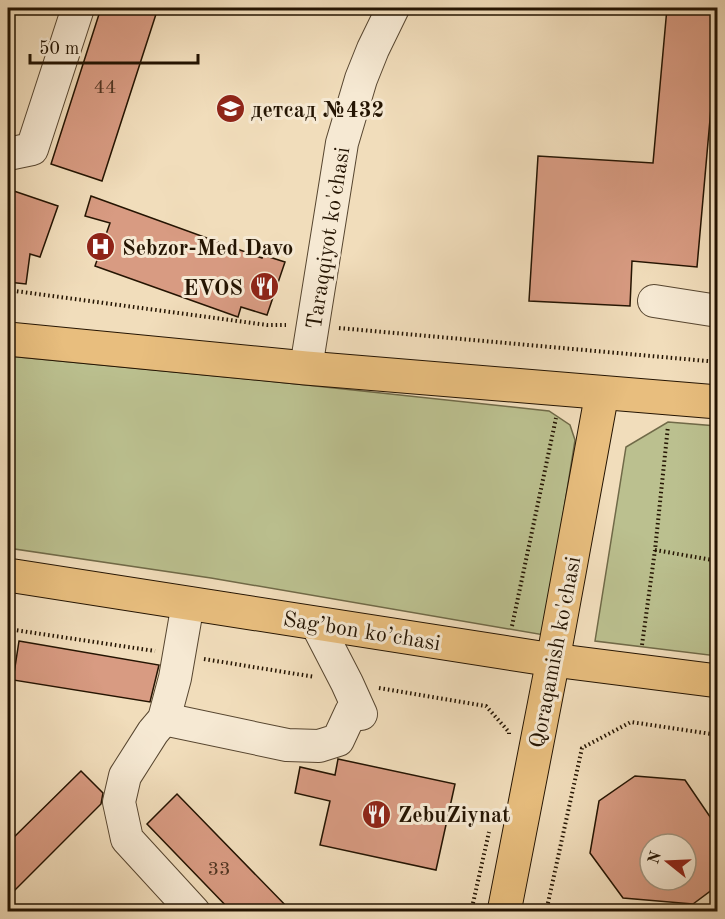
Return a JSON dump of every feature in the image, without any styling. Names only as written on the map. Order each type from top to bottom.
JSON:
[{"type":"main road","points":[[8,339],[306,368],[717,402]]},
{"type":"main road","name":"Qoraqamish ko'chasi","points":[[524,912],[563,661],[611,393]]},
{"type":"main road","name":"Sag’bon ko’chasi","points":[[8,575],[563,661],[717,681]]},
{"type":"main road","name":"Qoraqamish ko'chasi","points":[[504,912],[563,661]]},
{"type":"street","points":[[8,154],[32,149],[78,8]]},
{"type":"street","name":"Taraqqiyot ko'chasi","points":[[306,368],[342,143],[361,80],[393,8]]},
{"type":"street","points":[[654,301],[717,311]]},
{"type":"street","points":[[188,603],[175,678],[164,718],[124,776],[119,802],[127,839],[194,912]]},
{"type":"street","points":[[164,718],[287,745],[319,746],[338,740],[353,703],[316,623]]},
{"type":"path","points":[[8,290],[267,325],[313,326],[717,362]]},
{"type":"path","points":[[511,630],[556,417]]},
{"type":"path","points":[[642,647],[668,422]]},
{"type":"path","points":[[655,550],[717,561]]},
{"type":"path","points":[[8,629],[179,655],[353,703],[486,706],[509,732]]},
{"type":"path","points":[[546,912],[582,748],[631,722],[717,735]]},
{"type":"green space","points":[[8,356],[549,411],[570,425],[575,440],[544,635],[211,578],[8,548]]},
{"type":"green space","points":[[668,422],[717,426],[717,656],[595,641],[626,447]]},
{"type":"building","points":[[101,8],[158,8],[102,181],[51,164]]},
{"type":"building","points":[[667,8],[717,8],[717,40],[697,267],[632,261],[630,306],[529,301],[538,156],[653,163]]},
{"type":"building","points":[[8,189],[58,206],[40,257],[30,254],[26,284],[8,282]]},
{"type":"building","points":[[91,196],[262,258],[263,255],[285,262],[267,315],[241,307],[238,317],[95,266],[110,223],[85,216]]},
{"type":"building","points":[[19,641],[159,665],[150,702],[13,680]]},
{"type":"building","points":[[338,759],[455,784],[436,870],[320,845],[330,801],[295,793],[300,767],[335,775]]},
{"type":"building","points":[[81,771],[103,793],[101,804],[8,897],[8,843]]},
{"type":"building","points":[[635,776],[685,780],[717,827],[717,886],[693,904],[623,898],[590,853],[599,801]]},
{"type":"building","points":[[177,794],[292,912],[232,912],[147,824]]},
{"type":"place","name":"детсад №432","points":[[230,109]]},
{"type":"place","name":"Sebzor-Med Davo","points":[[101,247]]},
{"type":"place","name":"EVOS","points":[[264,287]]},
{"type":"place","name":"ZebuZiynat","points":[[377,814]]}]
